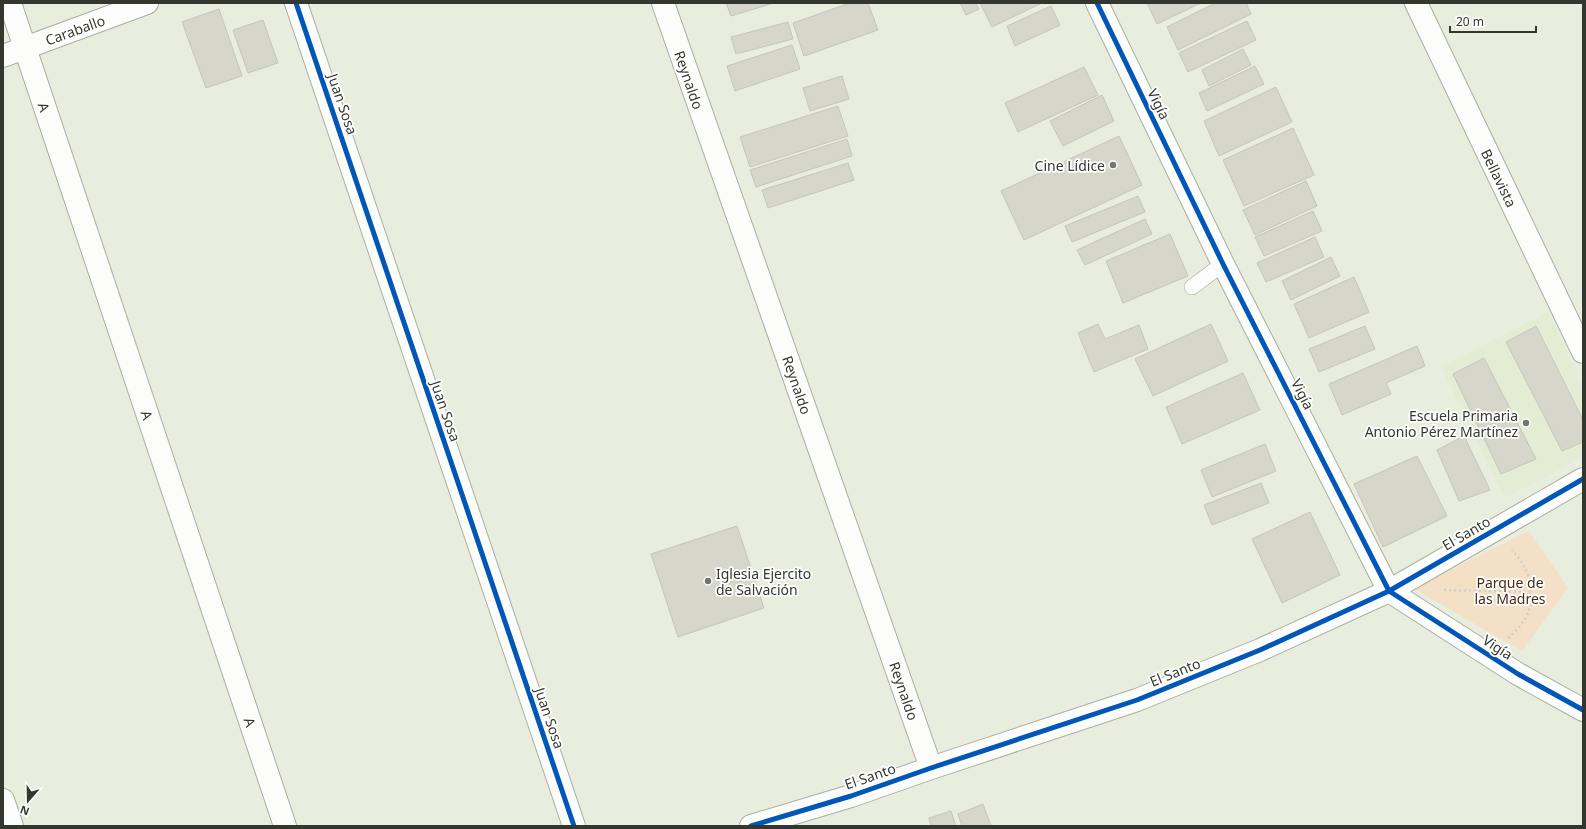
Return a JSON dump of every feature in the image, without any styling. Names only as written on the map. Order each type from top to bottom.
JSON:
[{"type":"street","name":"A","points":[[10,3],[284,826]]},
{"type":"street","name":"Caraballo","points":[[3,56],[147,3]]},
{"type":"street","name":"Juan Sosa","points":[[296,3],[574,826]]},
{"type":"street","name":"Reynaldo","points":[[663,3],[931,768]]},
{"type":"street","name":"Vigía","points":[[1097,3],[1223,264],[1389,591],[1518,674],[1583,710]]},
{"type":"street","name":"Bellavista","points":[[1416,3],[1583,352]]},
{"type":"street","name":"El Santo","points":[[751,826],[851,796],[1137,700],[1260,650],[1389,591],[1583,479]]},
{"type":"street","points":[[3,800],[12,826]]},
{"type":"lane","points":[[1192,287],[1223,264]]},
{"type":"path","points":[[1504,640],[1516,631],[1523,622],[1529,608],[1532,592],[1530,577],[1522,561],[1509,548]]},
{"type":"path","points":[[1439,590],[1532,592]]},
{"type":"shaded area","name":"Escuela Primaria Antonio Pérez Martínez","points":[[1548,312],[1583,388],[1583,457],[1505,498],[1441,367]]},
{"type":"green space","name":"Parque de las Madres","points":[[1529,531],[1568,588],[1522,651],[1413,588]]},
{"type":"building","points":[[726,3],[774,3],[731,16]]},
{"type":"building","points":[[850,3],[868,3],[878,30],[804,56],[793,23]]},
{"type":"building","points":[[960,3],[976,3],[979,9],[966,15]]},
{"type":"building","points":[[980,3],[1042,3],[992,27]]},
{"type":"building","points":[[1147,3],[1201,3],[1157,24]]},
{"type":"building","points":[[1215,3],[1246,3],[1251,14],[1178,50],[1167,27]]},
{"type":"building","points":[[1051,6],[1060,25],[1015,46],[1007,26]]},
{"type":"building","points":[[219,9],[242,76],[206,88],[182,22]]},
{"type":"building","points":[[263,20],[278,63],[248,73],[233,30]]},
{"type":"building","points":[[1247,21],[1256,40],[1188,72],[1179,53]]},
{"type":"building","points":[[788,22],[793,39],[736,54],[731,37]]},
{"type":"building","points":[[792,45],[800,69],[735,91],[727,66]]},
{"type":"building","points":[[1243,49],[1251,65],[1209,86],[1202,70]]},
{"type":"building","points":[[1255,66],[1264,84],[1207,111],[1199,93]]},
{"type":"building","points":[[1084,67],[1098,95],[1018,132],[1005,103]]},
{"type":"building","points":[[842,76],[849,99],[810,111],[803,88]]},
{"type":"building","points":[[1276,87],[1292,122],[1219,156],[1204,121]]},
{"type":"building","points":[[1102,95],[1114,121],[1063,146],[1050,121]]},
{"type":"building","points":[[838,106],[848,136],[750,167],[740,137]]},
{"type":"building","points":[[1293,128],[1314,175],[1244,206],[1223,160]]},
{"type":"building","name":"Cine Lídice","points":[[1119,136],[1142,185],[1024,240],[1001,191]]},
{"type":"building","points":[[847,139],[852,156],[756,187],[750,170]]},
{"type":"building","points":[[848,163],[854,180],[768,208],[762,190]]},
{"type":"building","points":[[1306,181],[1317,206],[1255,235],[1243,210]]},
{"type":"building","points":[[1138,196],[1145,212],[1072,242],[1065,226]]},
{"type":"building","points":[[1313,211],[1322,231],[1264,256],[1255,237]]},
{"type":"building","points":[[1145,219],[1152,234],[1085,265],[1077,250]]},
{"type":"building","points":[[1170,234],[1188,276],[1123,303],[1106,261]]},
{"type":"building","points":[[1315,237],[1324,257],[1266,282],[1257,263]]},
{"type":"building","points":[[1331,257],[1340,276],[1291,300],[1282,281]]},
{"type":"building","points":[[1354,277],[1369,312],[1309,338],[1294,304]]},
{"type":"building","points":[[1098,324],[1105,339],[1139,325],[1148,349],[1094,372],[1078,333]]},
{"type":"building","points":[[1211,324],[1228,361],[1153,396],[1135,359]]},
{"type":"building","points":[[1365,326],[1375,349],[1319,372],[1309,349]]},
{"type":"building","points":[[1536,326],[1583,420],[1583,442],[1562,451],[1506,342]]},
{"type":"building","points":[[1417,346],[1425,366],[1386,383],[1391,394],[1342,415],[1329,384]]},
{"type":"building","points":[[1484,358],[1536,459],[1501,474],[1453,374]]},
{"type":"building","points":[[1243,373],[1260,410],[1182,444],[1166,407]]},
{"type":"building","points":[[1464,436],[1490,490],[1459,501],[1437,450]]},
{"type":"building","points":[[1265,444],[1276,471],[1212,497],[1201,470]]},
{"type":"building","points":[[1417,456],[1447,516],[1383,547],[1354,484]]},
{"type":"building","points":[[1261,483],[1269,503],[1212,525],[1204,505]]},
{"type":"building","points":[[1310,512],[1340,575],[1282,603],[1252,539]]},
{"type":"building","name":"Iglesia Ejercito de Salvación","points":[[737,526],[764,608],[678,637],[651,554]]},
{"type":"building","points":[[983,804],[991,826],[962,826],[958,814]]},
{"type":"building","points":[[951,811],[956,826],[931,826],[929,818]]},
{"type":"cycle path","points":[[296,3],[574,826]]},
{"type":"cycle path","points":[[1097,3],[1223,264],[1389,591],[1518,674],[1583,710]]},
{"type":"cycle path","points":[[751,826],[851,796],[1137,700],[1260,650],[1389,591],[1583,479]]},
{"type":"place","name":"Cine Lídice","points":[[1113,165]]},
{"type":"place","name":"Escuela Primaria Antonio Pérez Martínez","points":[[1526,423]]},
{"type":"place","name":"Iglesia Ejercito de Salvación","points":[[708,581]]}]
